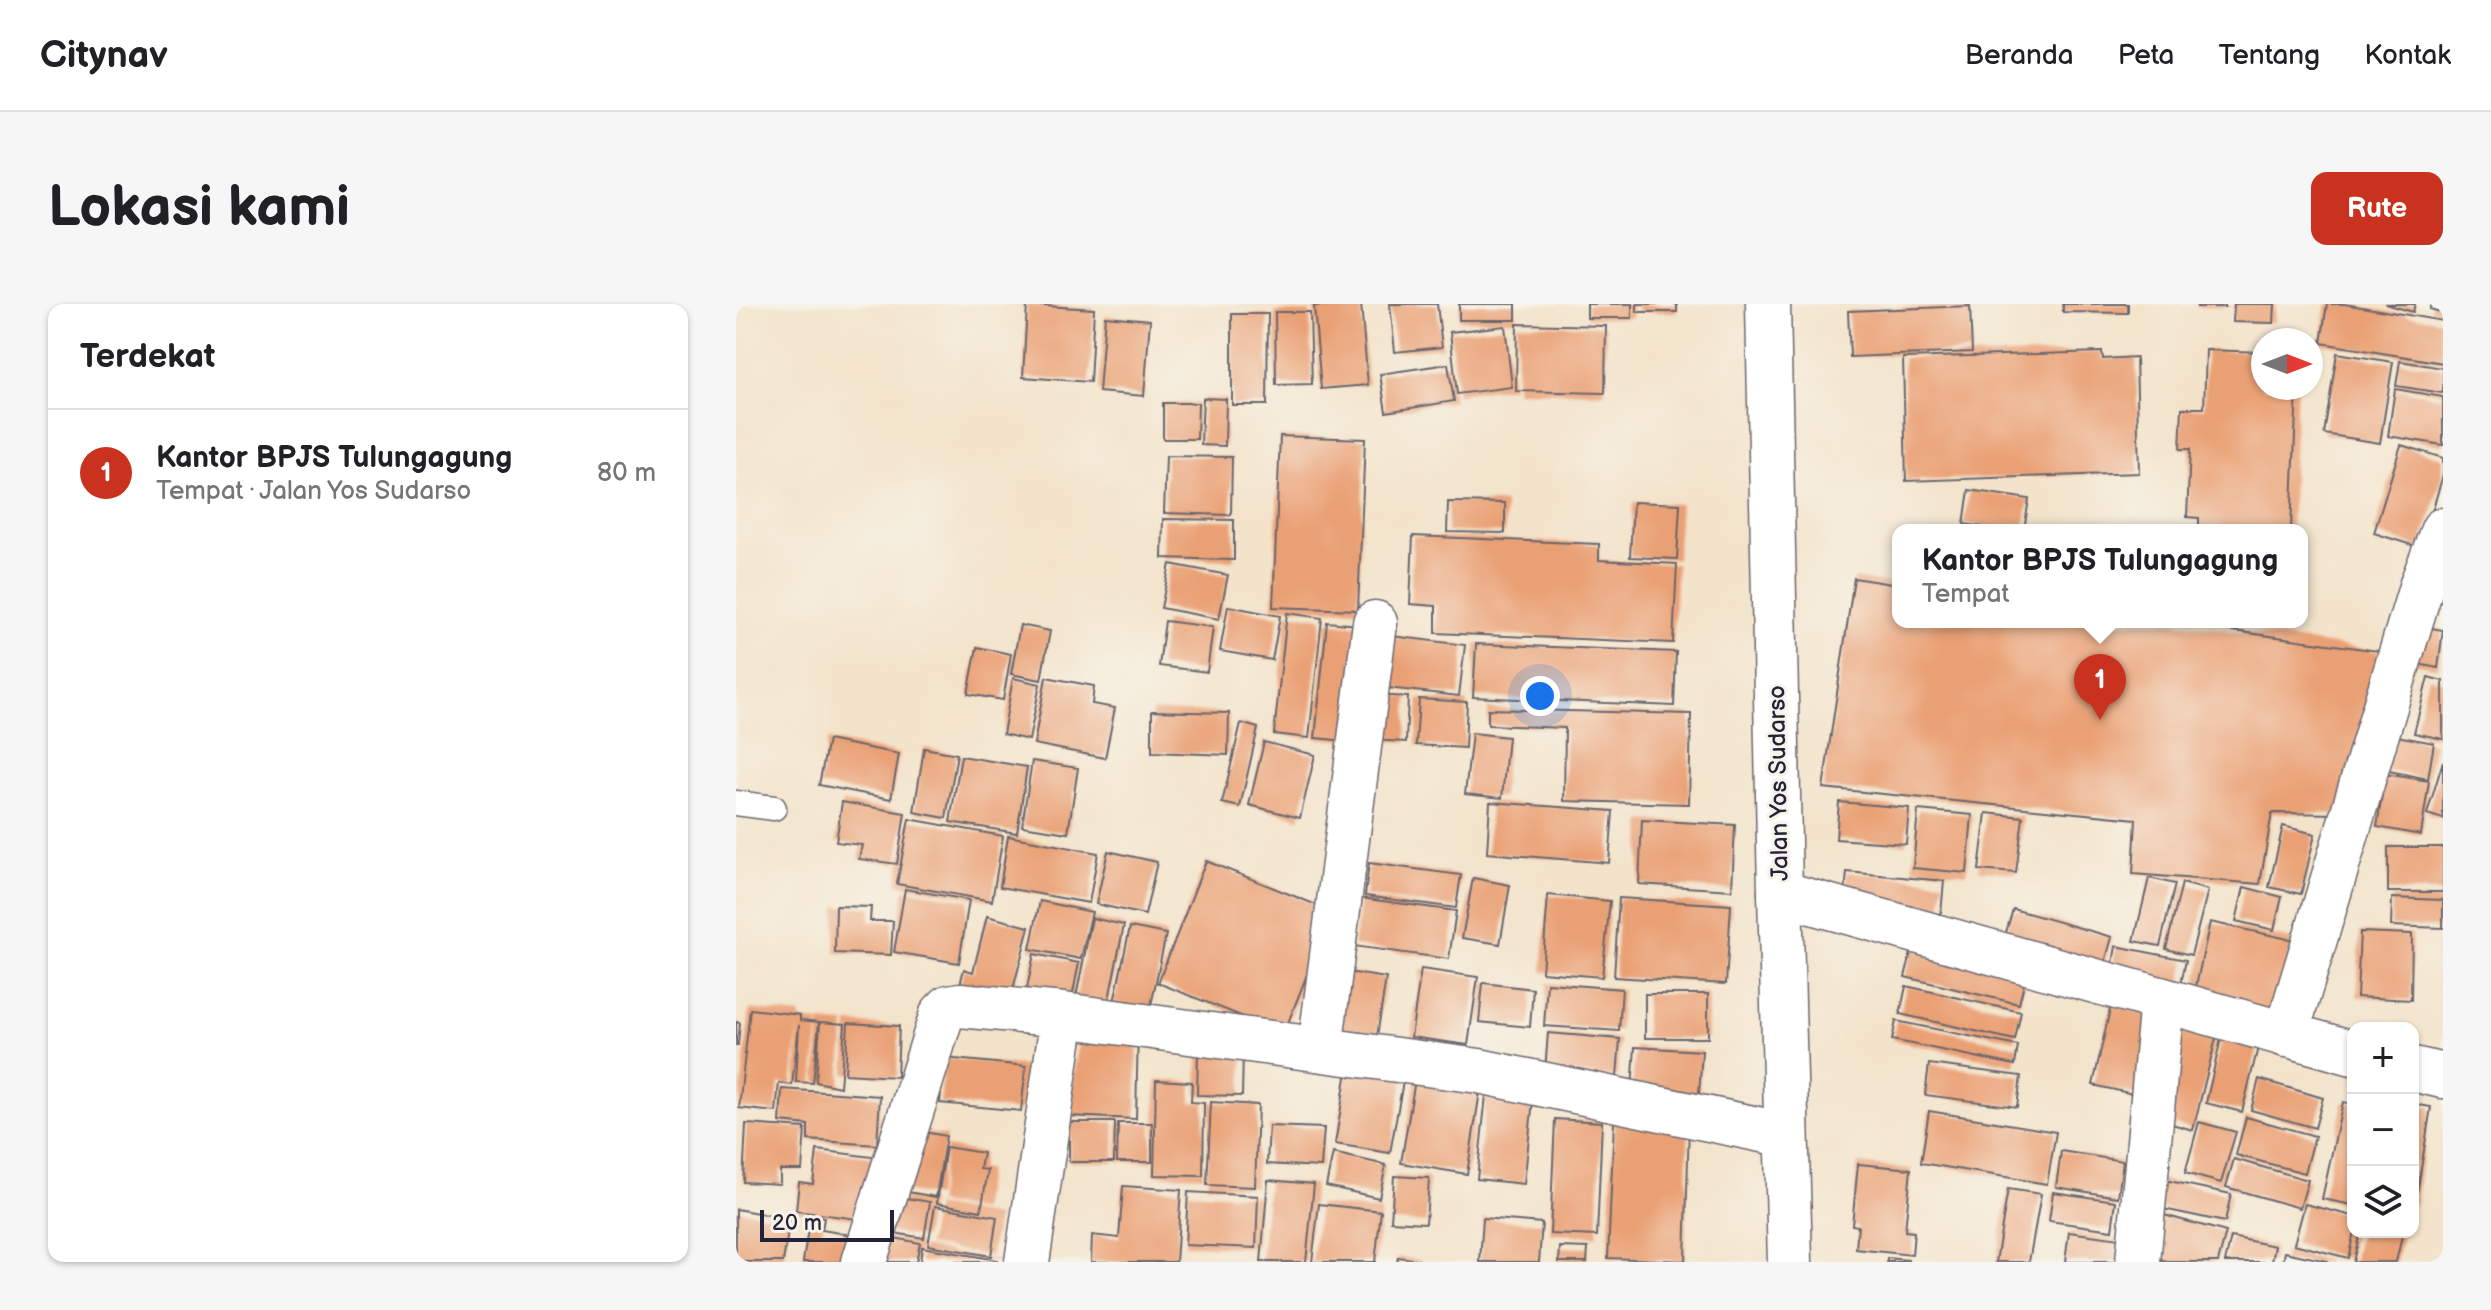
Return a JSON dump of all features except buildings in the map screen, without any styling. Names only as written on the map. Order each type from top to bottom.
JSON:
[{"type":"main road","name":"Jalan Yos Sudarso","points":[[1768,304],[1790,1262]]},
{"type":"main road","points":[[2286,1035],[2422,584],[2441,541]]},
{"type":"main road","points":[[1320,1049],[1375,623]]},
{"type":"main road","points":[[1780,893],[2347,1051]]},
{"type":"main road","points":[[2138,1262],[2162,1000]]},
{"type":"main road","points":[[864,1262],[942,1014],[949,1007],[960,1005],[1063,1015],[1479,1071],[1786,1135]]},
{"type":"main road","points":[[1027,1262],[1063,1015]]},
{"type":"main road","points":[[2419,1070],[2443,1076]]},
{"type":"lane","points":[[736,803],[774,808]]},
{"type":"place","name":"Kantor BPJS Tulungagung","points":[[2100,720]]}]
